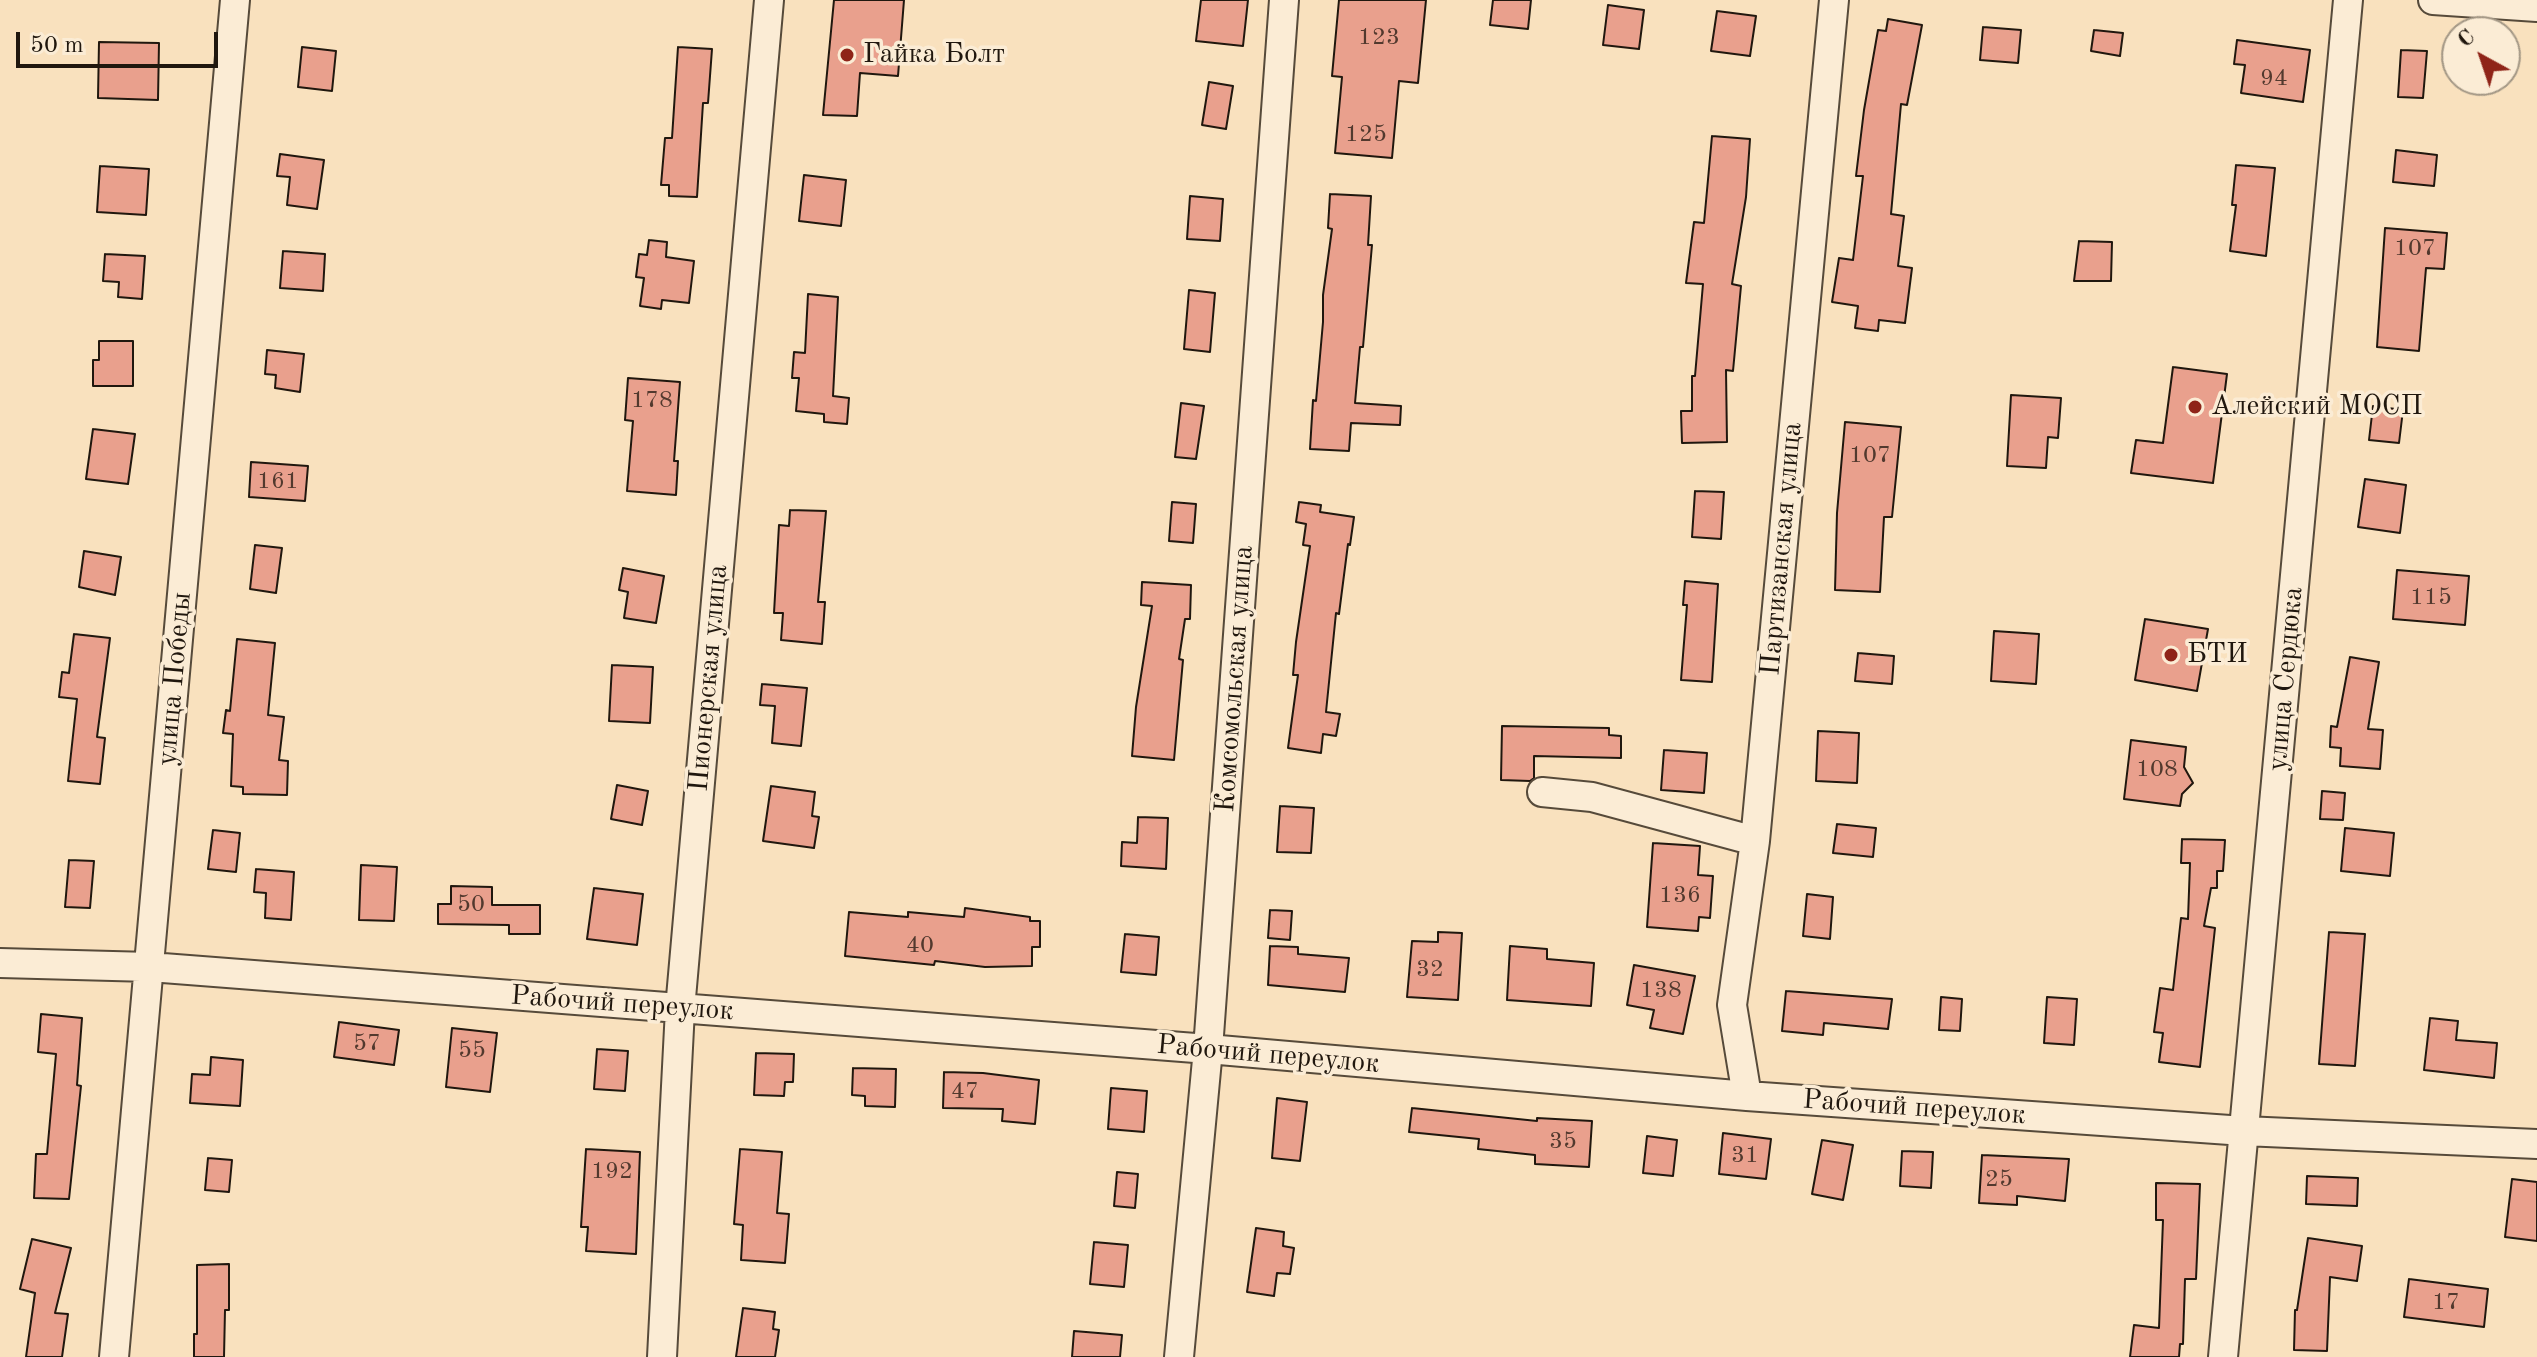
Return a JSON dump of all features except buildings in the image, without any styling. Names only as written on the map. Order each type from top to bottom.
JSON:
[{"type":"street","name":"улица Победы","points":[[114,1357],[235,0]]},
{"type":"street","name":"Пионерская улица","points":[[662,1357],[680,1009],[769,0]]},
{"type":"street","name":"Комсомольская улица","points":[[1179,1357],[1208,1049],[1284,0]]},
{"type":"street","name":"Партизанская улица","points":[[1747,1096],[1732,1005],[1755,841],[1834,0]]},
{"type":"street","name":"улица Сердюка","points":[[2223,1357],[2348,0]]},
{"type":"street","points":[[2433,0],[2537,7]]},
{"type":"street","points":[[1542,792],[1592,797],[1755,841]]},
{"type":"street","name":"Рабочий переулок","points":[[0,963],[150,967],[1208,1049],[1747,1096],[2244,1131],[2537,1144]]},
{"type":"place","name":"Гайка Болт","points":[[847,55]]},
{"type":"place","name":"Алейский МОСП","points":[[2195,407]]},
{"type":"place","name":"БТИ","points":[[2171,655]]}]
